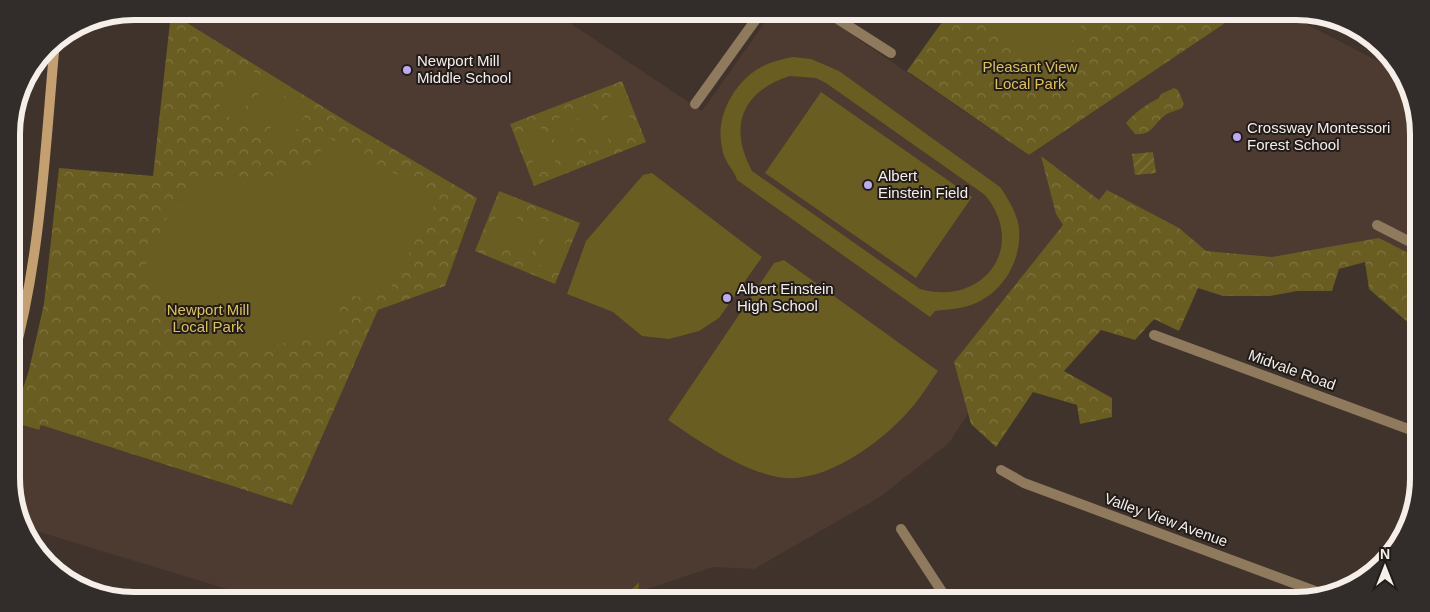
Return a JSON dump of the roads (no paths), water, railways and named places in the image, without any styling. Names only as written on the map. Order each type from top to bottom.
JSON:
[{"type":"street","points":[[695,104],[756,20]]},
{"type":"street","points":[[839,20],[891,52]]},
{"type":"street","points":[[20,334],[25,316],[36,252],[54,53]]},
{"type":"street","points":[[1377,226],[1410,242]]},
{"type":"street","name":"Midvale Road","points":[[1154,335],[1410,430]]},
{"type":"street","name":"Valley View Avenue","points":[[1001,470],[1024,483],[1314,591]]},
{"type":"street","points":[[901,529],[942,592]]},
{"type":"place","name":"Newport Mill Middle School","points":[[407,70]]},
{"type":"place","name":"Crossway Montessori Forest School","points":[[1237,137]]},
{"type":"place","name":"Albert Einstein Field","points":[[868,185]]},
{"type":"place","name":"Albert Einstein High School","points":[[727,298]]},
{"type":"park label","name":"Pleasant View Local Park","points":[[1030,76]]},
{"type":"park label","name":"Newport Mill Local Park","points":[[208,318]]}]
